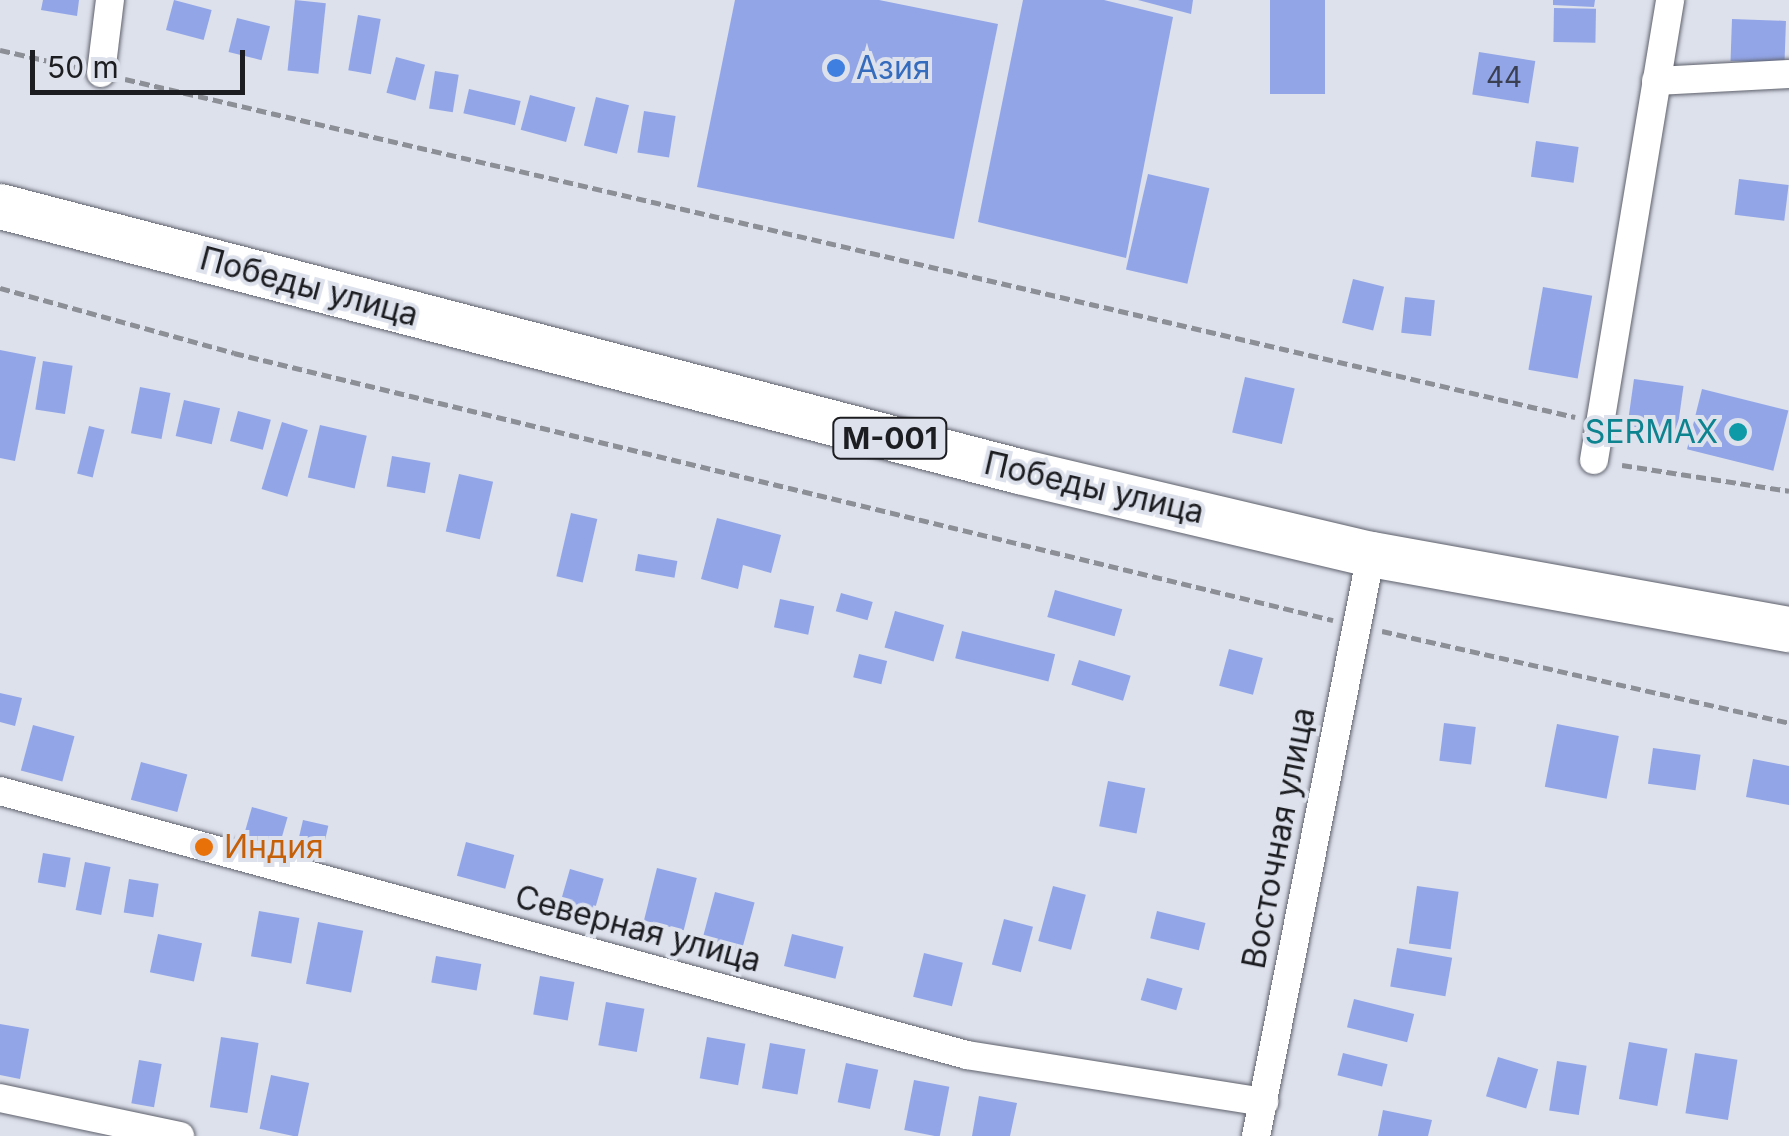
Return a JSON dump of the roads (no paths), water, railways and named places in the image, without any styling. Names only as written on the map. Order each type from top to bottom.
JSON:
[{"type":"main road","name":"Победы улица","points":[[0,206],[1019,471],[1370,554],[1789,629]]},
{"type":"street","points":[[101,73],[110,0]]},
{"type":"street","points":[[1594,460],[1670,0]]},
{"type":"street","points":[[1656,81],[1789,74]]},
{"type":"street","name":"Восточная улица","points":[[1256,1136],[1370,554]]},
{"type":"street","name":"Северная улица","points":[[0,791],[967,1054],[1264,1102]]},
{"type":"street","points":[[0,1098],[180,1136]]},
{"type":"place","name":"Азия","points":[[836,68]]},
{"type":"place","name":"SERMAX","points":[[1738,432]]},
{"type":"place","name":"Индия","points":[[204,847]]}]
